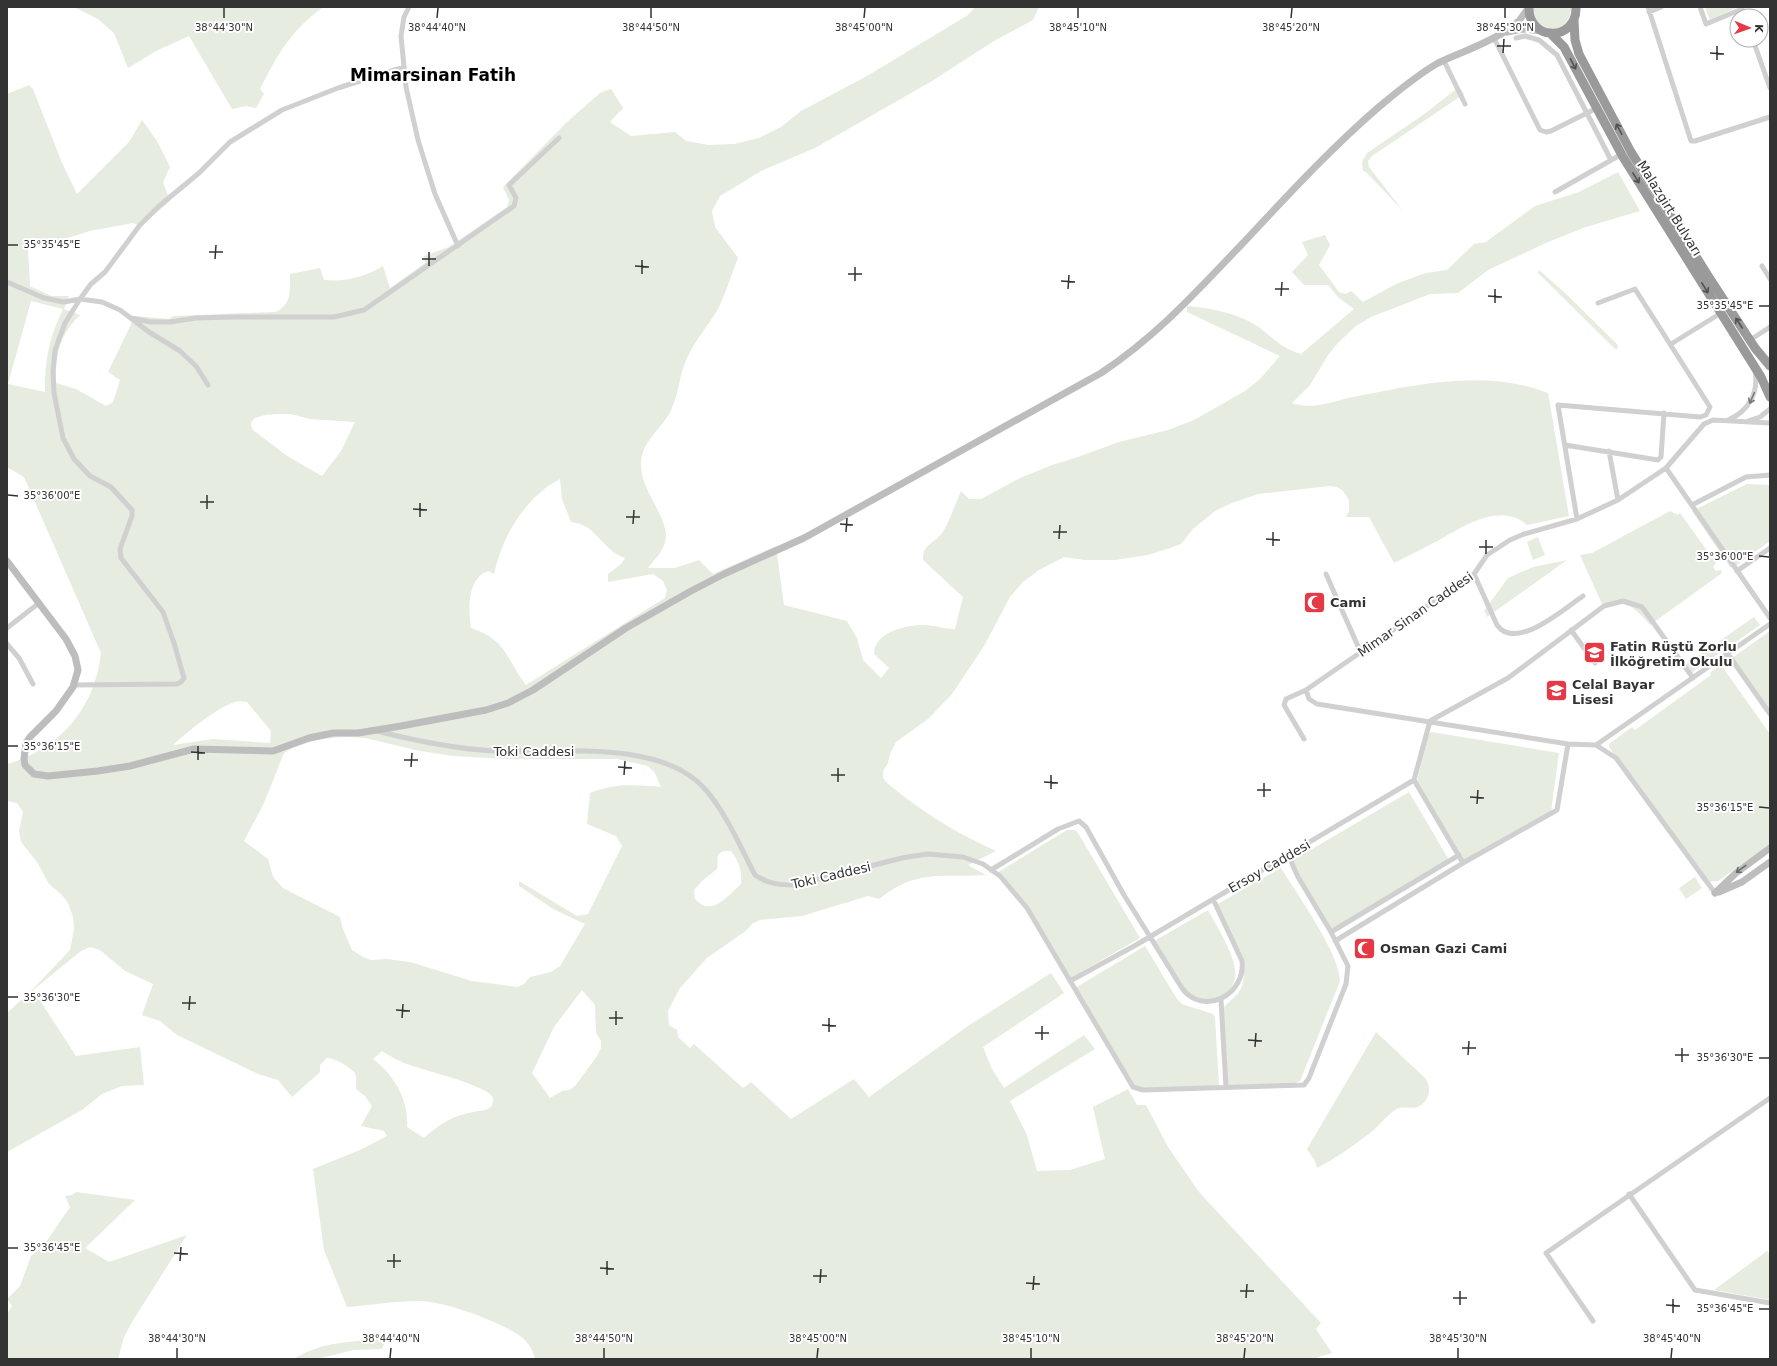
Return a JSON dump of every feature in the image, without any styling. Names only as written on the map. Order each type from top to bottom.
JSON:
[{"type":"highway","name":"Malazgirt Bulvarı","points":[[1529,7],[1531,19],[1536,26],[1564,47],[1622,154],[1752,362],[1770,397]]},
{"type":"highway","name":"Malazgirt Bulvarı","points":[[1575,14],[1576,44],[1579,54],[1631,152],[1750,340],[1770,366]]},
{"type":"highway","points":[[1546,32],[1558,32],[1566,29],[1575,14]]},
{"type":"street","points":[[408,7],[404,17],[401,36],[406,87],[435,194],[458,246]]},
{"type":"street","points":[[7,561],[66,639],[75,656],[78,670],[74,685],[56,711],[26,743],[24,759],[26,765],[34,774],[48,776],[130,766],[194,749],[273,751],[309,738],[333,733],[373,730],[486,710],[508,703],[533,690],[626,628],[684,595],[724,574],[804,538],[1101,373],[1129,354],[1175,314],[1328,155],[1378,108],[1418,76],[1444,61],[1503,33],[1519,21],[1529,7]]},
{"type":"street","points":[[1575,14],[1580,7]]},
{"type":"street","points":[[1661,7],[1649,10],[1691,141],[1770,117]]},
{"type":"street","points":[[1700,7],[1706,24],[1729,14]]},
{"type":"street","points":[[1503,33],[1523,29],[1546,32]]},
{"type":"street","points":[[1516,38],[1521,36],[1534,38],[1543,42],[1560,59],[1611,160]]},
{"type":"street","points":[[1494,38],[1540,130],[1549,132],[1597,108]]},
{"type":"street","points":[[1756,48],[1770,88]]},
{"type":"street","points":[[1444,61],[1465,104]]},
{"type":"street","points":[[1764,70],[1770,67]]},
{"type":"street","points":[[74,685],[177,684],[184,678],[163,612],[121,558],[120,549],[132,516],[132,510],[111,487],[90,476],[74,460],[63,438],[54,393],[54,364],[55,350],[65,323],[91,284],[105,272],[140,225],[199,173],[230,142],[282,110],[338,88],[404,68]]},
{"type":"street","points":[[131,318],[151,322],[170,322],[196,318],[334,316],[364,310],[514,206],[516,198],[509,185],[559,138]]},
{"type":"street","points":[[1555,192],[1622,154]]},
{"type":"street","points":[[1762,266],[1770,279]]},
{"type":"street","points":[[7,282],[44,298],[64,302],[80,299],[102,302],[120,310],[180,351],[196,366],[208,385]]},
{"type":"street","points":[[1598,303],[1635,289],[1709,405],[1706,414],[1709,422],[1725,421],[1770,423]]},
{"type":"street","points":[[1671,344],[1721,313]]},
{"type":"street","points":[[1750,340],[1770,327]]},
{"type":"street","points":[[1725,421],[1742,412],[1752,399],[1756,383],[1752,362]]},
{"type":"street","points":[[1577,519],[1558,405],[1700,417],[1706,414]]},
{"type":"street","points":[[1746,422],[1756,419],[1770,409]]},
{"type":"street","points":[[1565,445],[1659,460],[1664,414]]},
{"type":"street","name":"Mimar Sinan Caddesi","points":[[1304,739],[1284,703],[1287,698],[1306,690],[1474,574],[1487,555],[1510,540],[1524,534],[1577,519],[1618,500],[1666,468],[1704,424],[1709,422]]},
{"type":"street","points":[[1609,451],[1618,500]]},
{"type":"street","points":[[1666,468],[1770,618]]},
{"type":"street","points":[[1692,505],[1746,477],[1770,475]]},
{"type":"street","points":[[1737,570],[1770,548]]},
{"type":"street","points":[[1326,574],[1361,653]]},
{"type":"street","points":[[1474,574],[1497,625],[1504,632],[1509,634],[1525,633],[1534,629],[1583,596]]},
{"type":"street","points":[[1463,863],[1414,780],[1430,721],[1508,678],[1571,630],[1609,604],[1623,601],[1642,607],[1693,678]]},
{"type":"street","points":[[7,628],[39,602]]},
{"type":"street","points":[[1596,745],[1770,624]]},
{"type":"street","points":[[1571,630],[1594,663]]},
{"type":"street","points":[[7,644],[19,658],[33,684]]},
{"type":"street","points":[[1728,654],[1770,714]]},
{"type":"street","points":[[1306,690],[1309,699],[1317,704],[1568,744],[1596,745],[1616,758],[1715,894]]},
{"type":"street","name":"Toki Caddesi","points":[[373,730],[416,741],[456,748],[496,751],[607,751],[634,754],[661,762],[686,774],[704,788],[718,806],[755,875],[765,882],[778,885],[795,885],[902,858],[927,854],[963,857],[983,864],[1000,876],[1027,908],[1133,1087],[1143,1090],[1226,1087]]},
{"type":"street","points":[[1335,941],[1463,863],[1557,810],[1568,744]]},
{"type":"street","name":"Ersoy Caddesi","points":[[1070,981],[1136,945],[1150,935],[1414,780]]},
{"type":"street","points":[[991,870],[1058,828],[1079,821],[1086,827],[1119,886],[1187,994],[1202,1002],[1221,1000],[1230,994],[1237,985],[1242,974],[1242,966],[1213,899]]},
{"type":"street","points":[[1715,894],[1736,873],[1770,848]]},
{"type":"street","points":[[1221,1000],[1226,1087],[1304,1085],[1309,1078],[1346,984],[1348,966],[1331,932],[1298,877],[1288,855]]},
{"type":"street","points":[[1331,932],[1459,855]]},
{"type":"street","points":[[1715,894],[1742,882],[1770,862]]},
{"type":"street","points":[[1593,1321],[1546,1253],[1629,1194],[1770,1098]]},
{"type":"street","points":[[1629,1194],[1695,1290],[1770,1304]]},
{"type":"shaded area","points":[[74,7],[324,7],[294,33],[279,54],[260,89],[264,94],[256,108],[246,106],[232,109],[189,36],[156,51],[128,68],[114,33],[98,19]]},
{"type":"shaded area","points":[[975,7],[1039,7],[1033,20],[994,41],[932,81],[815,148],[761,171],[720,196],[712,211],[715,227],[738,258],[724,297],[718,309],[687,358],[682,371],[674,404],[663,424],[648,442],[642,456],[641,465],[644,482],[664,524],[666,533],[663,548],[648,568],[675,568],[699,560],[713,574],[776,546],[784,605],[847,621],[857,638],[863,660],[881,678],[889,668],[874,654],[875,646],[885,635],[900,628],[917,625],[955,629],[963,597],[923,560],[923,555],[926,548],[942,533],[961,491],[969,499],[981,499],[1020,478],[1052,465],[1119,442],[1168,430],[1194,420],[1245,391],[1260,379],[1280,356],[1187,312],[1187,306],[1206,308],[1234,315],[1260,328],[1283,346],[1301,354],[1354,309],[1338,297],[1328,285],[1304,285],[1292,272],[1308,255],[1302,242],[1325,235],[1330,245],[1319,265],[1339,292],[1346,294],[1351,291],[1363,302],[1398,283],[1426,273],[1447,270],[1474,244],[1486,242],[1535,206],[1579,192],[1618,172],[1640,211],[1586,227],[1548,242],[1488,270],[1458,293],[1430,294],[1371,317],[1356,326],[1338,343],[1328,355],[1310,385],[1292,403],[1309,406],[1429,383],[1477,380],[1525,386],[1548,393],[1569,516],[1527,525],[1517,518],[1506,516],[1484,518],[1472,522],[1394,563],[1369,517],[1346,517],[1349,511],[1349,500],[1343,491],[1337,487],[1329,486],[1258,494],[1232,503],[1215,511],[1193,529],[1181,544],[1148,555],[1115,560],[1084,560],[1064,557],[1039,570],[1023,582],[1010,597],[984,646],[952,694],[928,719],[896,742],[890,754],[888,763],[883,771],[883,778],[886,782],[925,812],[967,837],[996,851],[968,865],[986,875],[931,876],[906,883],[893,889],[879,899],[868,896],[802,916],[760,920],[753,923],[747,930],[707,958],[680,988],[668,1011],[669,1025],[677,1030],[678,1037],[690,1048],[694,1044],[743,1088],[751,1082],[791,1119],[854,1079],[869,1097],[968,1026],[1051,973],[1064,993],[983,1047],[992,1069],[1004,1088],[1084,1035],[1095,1049],[1010,1101],[1027,1135],[1037,1171],[1070,1170],[1105,1159],[1093,1107],[1128,1089],[1137,1105],[1146,1105],[1168,1147],[1199,1192],[1321,1323],[1316,1329],[1332,1353],[1312,1359],[535,1359],[530,1346],[520,1336],[511,1330],[472,1313],[443,1304],[420,1301],[393,1302],[347,1307],[324,1250],[313,1169],[360,1150],[387,1136],[384,1131],[361,1126],[372,1106],[365,1096],[356,1089],[355,1073],[342,1063],[327,1058],[320,1065],[320,1072],[292,1097],[278,1080],[258,1074],[177,1035],[160,1021],[142,1015],[153,984],[125,971],[100,950],[90,947],[81,951],[33,990],[76,1056],[140,1047],[144,1085],[122,1086],[102,1094],[82,1110],[7,1152],[7,1013],[32,990],[70,950],[74,928],[73,917],[68,903],[62,895],[49,884],[37,862],[21,842],[19,831],[23,812],[17,803],[7,801],[7,764],[26,757],[43,748],[72,724],[83,708],[91,691],[97,673],[101,653],[24,477],[7,467],[7,94],[29,85],[33,89],[62,163],[77,194],[129,142],[142,120],[157,141],[170,167],[163,182],[170,201],[141,226],[133,223],[90,231],[28,250],[30,286],[51,296],[69,296],[64,309],[80,315],[73,322],[63,337],[58,354],[56,383],[76,389],[106,406],[113,402],[120,380],[108,372],[135,316],[169,319],[173,316],[275,312],[285,305],[289,296],[290,274],[320,268],[324,280],[340,280],[362,276],[383,266],[390,288],[425,263],[424,256],[449,247],[507,207],[509,200],[503,187],[566,123],[600,93],[611,89],[623,108],[610,122],[631,136],[675,132],[686,141],[708,145],[734,144],[759,138],[781,127],[801,111],[867,76],[968,15]],"holes":[[[31,301],[63,309],[51,339],[47,359],[45,392],[8,384]],[[291,414],[310,419],[355,422],[341,451],[322,476],[287,456],[253,430],[251,424],[253,420],[258,417]],[[560,479],[562,499],[571,522],[587,527],[610,549],[625,558],[621,564],[608,574],[608,582],[653,574],[663,581],[667,590],[665,598],[526,685],[499,644],[492,638],[471,628],[469,613],[471,595],[476,580],[482,574],[489,571],[494,574],[509,532],[517,519],[536,496]],[[240,701],[247,702],[271,731],[270,743],[213,739],[173,745],[205,719],[224,707]],[[332,738],[365,738],[420,751],[453,756],[506,759],[617,759],[648,766],[655,773],[661,787],[634,785],[617,786],[590,793],[587,824],[616,836],[622,846],[588,914],[577,916],[519,881],[519,886],[553,909],[585,924],[560,966],[551,972],[530,977],[524,984],[517,987],[472,981],[410,962],[387,959],[371,960],[363,957],[352,950],[343,929],[340,917],[283,888],[273,877],[268,859],[244,841],[264,803],[284,753],[299,745],[315,740]],[[723,851],[731,851],[739,866],[741,884],[720,903],[713,906],[707,906],[701,904],[695,899],[694,890],[702,881],[717,869],[717,859]],[[582,990],[595,1005],[596,1033],[601,1041],[601,1048],[597,1056],[575,1086],[550,1098],[532,1073],[554,1027]],[[382,1051],[406,1064],[466,1082],[486,1091],[492,1096],[492,1105],[486,1110],[466,1113],[453,1118],[424,1138],[407,1127],[407,1117],[403,1098],[394,1080],[381,1065],[373,1059]]]},
{"type":"shaded area","points":[[1533,7],[1572,7],[1568,20],[1564,25],[1559,28],[1548,29],[1536,21]]},
{"type":"shaded area","points":[[1705,7],[1738,7],[1729,8],[1729,11],[1710,20]]},
{"type":"shaded area","points":[[1459,87],[1464,94],[1372,156],[1368,161],[1369,167],[1403,211],[1366,172],[1363,171],[1362,162],[1367,153],[1423,115]]},
{"type":"shaded area","points":[[1539,270],[1563,291],[1618,345],[1617,349],[1615,349],[1538,273]]},
{"type":"shaded area","points":[[1747,484],[1770,485],[1770,541],[1734,567],[1730,567],[1692,511]]},
{"type":"shaded area","points":[[1670,511],[1678,515],[1680,513],[1716,563],[1713,567],[1716,571],[1721,570],[1722,573],[1650,625],[1639,613],[1629,606],[1618,603],[1602,604],[1580,555],[1592,553]]},
{"type":"shaded area","points":[[1538,537],[1545,555],[1533,560],[1527,542]]},
{"type":"shaded area","points":[[1567,560],[1487,617],[1484,611],[1508,578],[1533,567]]},
{"type":"shaded area","points":[[1754,617],[1760,625],[1688,675],[1682,667]]},
{"type":"shaded area","points":[[1770,631],[1770,717],[1729,660]]},
{"type":"shaded area","points":[[1721,665],[1770,734],[1770,844],[1718,881],[1704,882],[1609,747],[1609,744],[1632,727],[1635,730],[1711,675],[1710,673]]},
{"type":"shaded area","points":[[1431,732],[1559,753],[1551,812],[1463,863],[1416,786],[1428,735]]},
{"type":"shaded area","points":[[1409,792],[1449,860],[1330,930],[1290,865],[1290,862]]},
{"type":"shaded area","points":[[1067,830],[1075,830],[1078,833],[1140,938],[1069,979],[1029,912],[997,873]]},
{"type":"shaded area","points":[[1281,868],[1326,940],[1338,969],[1340,981],[1300,1081],[1287,1086],[1227,1088],[1222,1010],[1240,990],[1244,977],[1240,956],[1216,905]]},
{"type":"shaded area","points":[[1695,877],[1702,888],[1686,899],[1679,888]]},
{"type":"shaded area","points":[[1208,910],[1230,952],[1235,970],[1235,977],[1233,984],[1226,994],[1208,1000],[1198,1001],[1193,1000],[1182,993],[1151,943]]},
{"type":"shaded area","points":[[1145,946],[1177,999],[1182,1004],[1213,1014],[1215,1017],[1219,1088],[1145,1090],[1134,1087],[1075,988]]},
{"type":"shaded area","points":[[1376,1032],[1425,1078],[1429,1087],[1427,1098],[1418,1107],[1403,1107],[1395,1110],[1364,1138],[1317,1168],[1315,1161],[1307,1149]]},
{"type":"shaded area","points":[[76,1192],[135,1200],[85,1248],[109,1262],[187,1235],[132,1322],[124,1337],[118,1359],[7,1359],[7,1314],[12,1306],[7,1299],[20,1286],[31,1256],[44,1245],[70,1207],[65,1196],[72,1195]]},
{"type":"shaded area","points":[[1767,1251],[1770,1254],[1770,1300],[1714,1290]]},
{"type":"shaded area","points":[[379,1339],[385,1342],[382,1349],[353,1350],[317,1359],[294,1359],[304,1353],[324,1346]]},
{"type":"place","name":"Cami","points":[[1315,602]]},
{"type":"place","name":"Fatin Rüştü Zorlu İlköğretim Okulu","points":[[1595,653]]},
{"type":"place","name":"Celal Bayar Lisesi","points":[[1556,691]]},
{"type":"place","name":"Osman Gazi Cami","points":[[1364,948]]},
{"type":"district","name":"Mimarsinan Fatih","points":[[433,75]]}]
